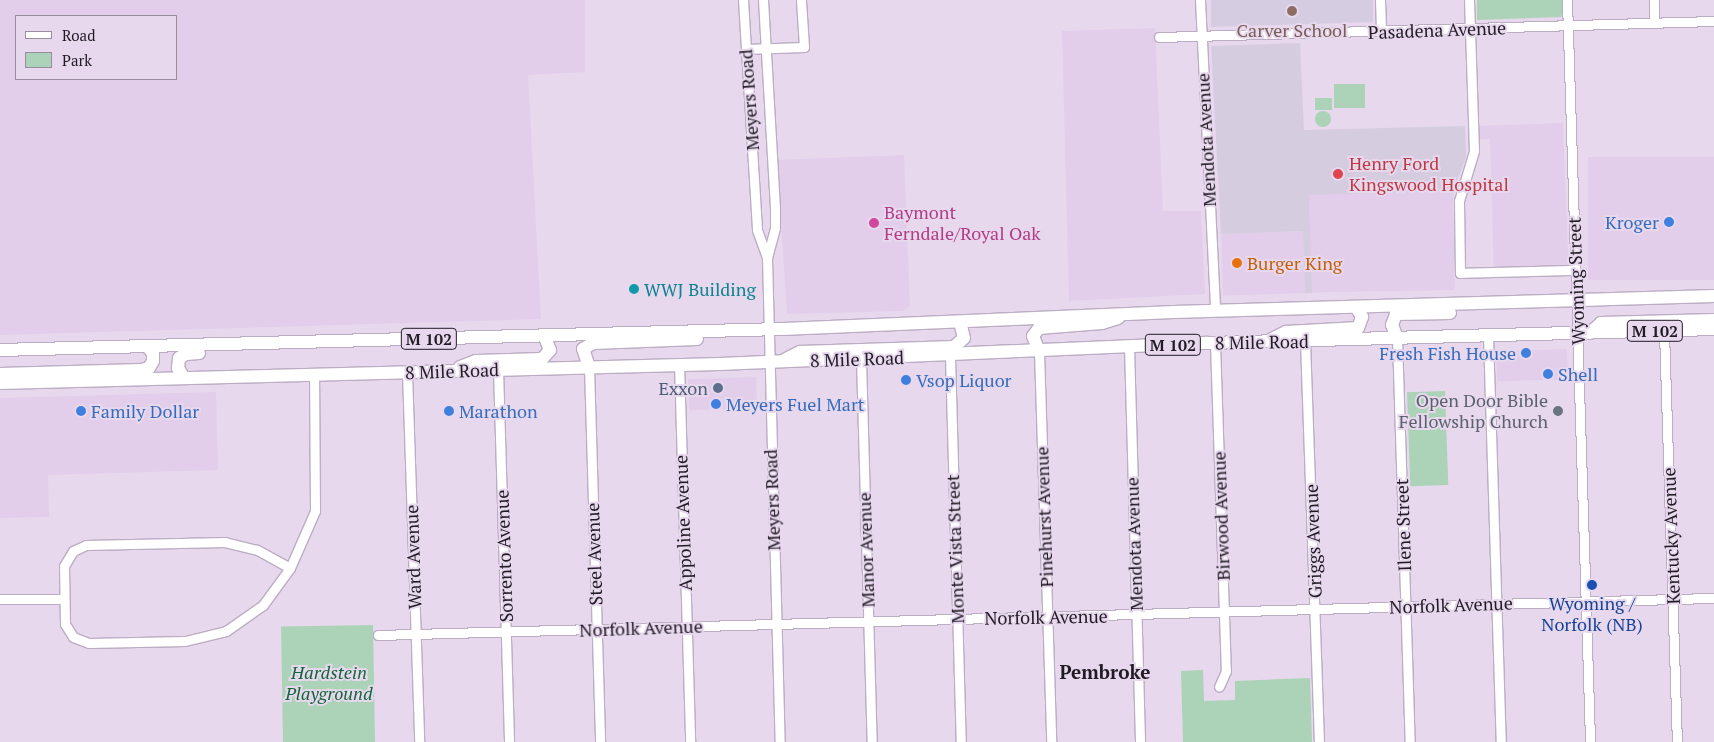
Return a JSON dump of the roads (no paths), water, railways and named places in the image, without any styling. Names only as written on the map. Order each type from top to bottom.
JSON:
[{"type":"highway","name":"M 102","points":[[1576,300],[1714,296]]},
{"type":"highway","name":"8 Mile Road","points":[[0,350],[768,329],[1215,310],[1576,300]]},
{"type":"highway","points":[[1397,338],[1392,325],[1396,314],[1510,311],[1523,302]]},
{"type":"highway","points":[[1265,342],[1286,332],[1358,328],[1362,317],[1356,307]]},
{"type":"highway","points":[[1039,351],[1032,336],[1039,328],[1102,324],[1132,313]]},
{"type":"highway","points":[[1583,333],[1602,324],[1714,320]]},
{"type":"highway","points":[[782,361],[800,352],[954,347],[964,338],[960,322]]},
{"type":"highway","points":[[589,367],[583,350],[593,343],[742,338],[754,329]]},
{"type":"highway","name":"8 Mile Road","points":[[0,383],[768,362],[950,356],[1215,343],[1714,329]]},
{"type":"highway","points":[[451,371],[476,361],[542,359],[550,350],[544,335]]},
{"type":"highway","points":[[184,378],[177,364],[182,355],[263,352],[295,342]]},
{"type":"highway","points":[[0,374],[141,370],[149,368],[154,361],[153,354],[147,346]]},
{"type":"street","name":"Meyers Road","points":[[743,0],[757,230],[767,258]]},
{"type":"street","name":"Meyers Road","points":[[763,0],[775,208],[775,228],[767,258],[768,362],[780,742]]},
{"type":"street","points":[[746,49],[804,47],[801,0]]},
{"type":"street","name":"Mendota Avenue","points":[[1200,0],[1215,310]]},
{"type":"street","points":[[1380,0],[1381,31]]},
{"type":"street","points":[[1469,0],[1474,151],[1459,201],[1460,273],[1575,270]]},
{"type":"street","name":"Wyoming Street","points":[[1568,0],[1576,300],[1583,333],[1586,601],[1590,742]]},
{"type":"street","points":[[1654,0],[1654,22]]},
{"type":"street","name":"Pasadena Avenue","points":[[1159,37],[1714,21]]},
{"type":"street","name":"Kentucky Avenue","points":[[1664,331],[1677,742]]},
{"type":"street","points":[[1488,336],[1501,742]]},
{"type":"street","name":"Ilene Street","points":[[1397,338],[1410,742]]},
{"type":"street","name":"Griggs Avenue","points":[[1306,341],[1319,742]]},
{"type":"street","name":"Birwood Avenue","points":[[1215,343],[1226,671],[1219,686]]},
{"type":"street","name":"Mendota Avenue","points":[[1129,346],[1140,742]]},
{"type":"street","name":"Pinehurst Avenue","points":[[1039,351],[1051,742]]},
{"type":"street","name":"Monte Vista Street","points":[[950,356],[961,742]]},
{"type":"street","name":"Manor Avenue","points":[[861,359],[872,742]]},
{"type":"street","name":"Appoline Avenue","points":[[679,364],[690,742]]},
{"type":"street","name":"Steel Avenue","points":[[589,367],[600,742]]},
{"type":"street","name":"Sorrento Avenue","points":[[498,369],[509,742]]},
{"type":"street","name":"Ward Avenue","points":[[407,372],[419,742]]},
{"type":"street","points":[[290,568],[257,550],[225,542],[86,545],[73,550],[65,561],[64,598],[67,628],[83,642],[196,640],[226,631],[252,616],[272,594],[290,568],[317,505],[314,374]]},
{"type":"street","points":[[0,599],[64,598]]},
{"type":"street","name":"Norfolk Avenue","points":[[378,635],[1714,598]]},
{"type":"place","name":"Carver School","points":[[1292,11]]},
{"type":"place","name":"Henry Ford Kingswood Hospital","points":[[1338,174]]},
{"type":"place","name":"Kroger","points":[[1669,222]]},
{"type":"place","name":"Baymont Ferndale/Royal Oak","points":[[874,223]]},
{"type":"place","name":"Burger King","points":[[1237,263]]},
{"type":"place","name":"WWJ Building","points":[[634,289]]},
{"type":"place","name":"Fresh Fish House","points":[[1526,353]]},
{"type":"place","name":"Shell","points":[[1548,374]]},
{"type":"place","name":"Vsop Liquor","points":[[906,380]]},
{"type":"place","name":"Exxon","points":[[718,388]]},
{"type":"place","name":"Meyers Fuel Mart","points":[[716,404]]},
{"type":"place","name":"Family Dollar","points":[[81,411]]},
{"type":"place","name":"Marathon","points":[[449,411]]},
{"type":"place","name":"Open Door Bible Fellowship Church","points":[[1558,411]]},
{"type":"place","name":"Wyoming / Norfolk (NB)","points":[[1592,585]]},
{"type":"district","name":"Pembroke","points":[[1105,672]]},
{"type":"park label","name":"Hardstein Playground","points":[[329,683]]}]
